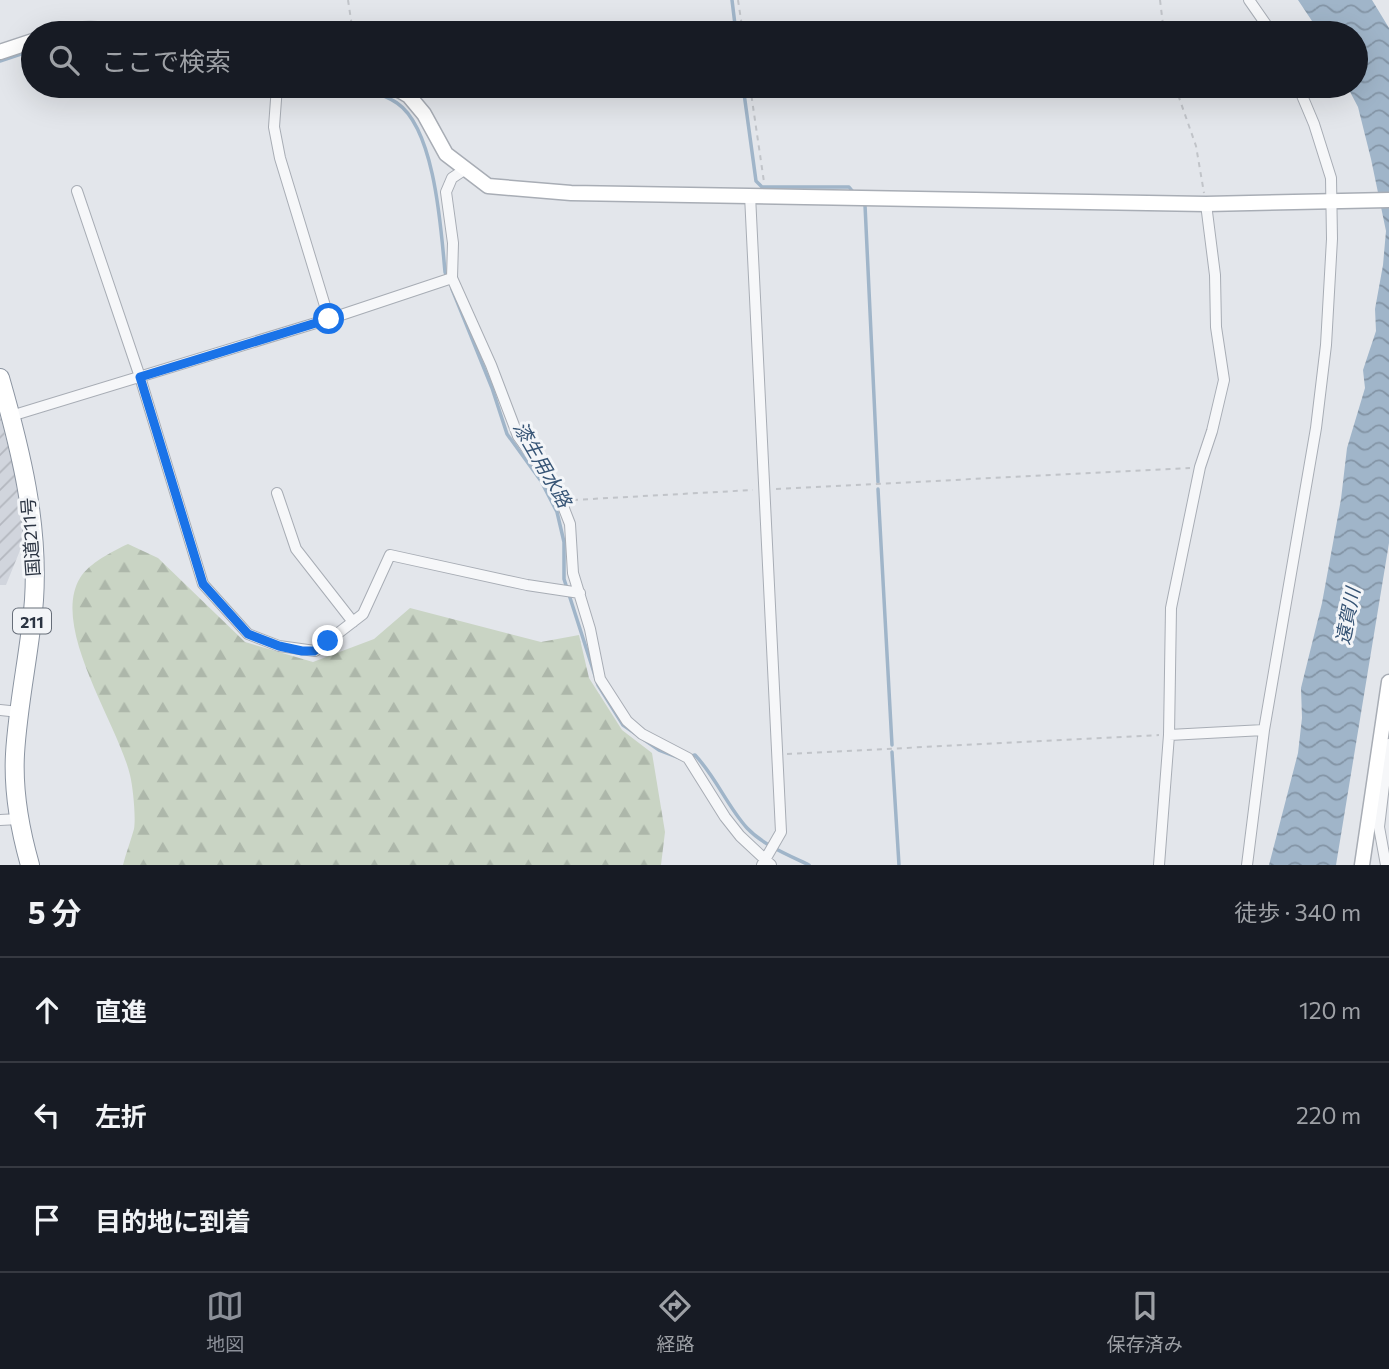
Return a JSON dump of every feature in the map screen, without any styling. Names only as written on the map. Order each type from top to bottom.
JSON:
[{"type":"highway","name":"国道211号","points":[[0,378],[30,506],[35,548],[29,653],[15,757],[19,819],[30,865]]},
{"type":"street","points":[[1249,0],[1264,21]]},
{"type":"street","points":[[0,52],[21,45]]},
{"type":"street","points":[[276,98],[274,127],[280,158],[329,319]]},
{"type":"street","points":[[411,98],[424,114],[446,154],[488,186],[571,193],[1206,204],[1389,200]]},
{"type":"street","points":[[1247,865],[1264,730],[1316,428],[1326,345],[1331,178],[1303,98]]},
{"type":"street","points":[[464,170],[452,178],[446,192],[453,243],[452,278],[491,365],[517,436],[562,501],[570,524],[573,572],[600,678],[627,721],[642,734],[688,758],[725,817],[766,863],[781,832],[750,195]]},
{"type":"street","points":[[77,191],[140,377],[203,584],[248,634],[279,646],[314,651],[363,614],[390,555],[527,585],[580,593]]},
{"type":"street","points":[[1159,865],[1169,735],[1171,608],[1200,467],[1224,380],[1216,327],[1215,275],[1206,204]]},
{"type":"street","points":[[11,416],[329,319],[452,278]]},
{"type":"street","points":[[277,493],[296,549],[353,622]]},
{"type":"street","points":[[1362,865],[1387,719],[1389,682]]},
{"type":"street","points":[[0,710],[19,712]]},
{"type":"street","points":[[1169,735],[1264,730]]},
{"type":"street","points":[[1386,865],[1378,827],[1389,744]]},
{"type":"street","points":[[0,820],[19,819]]},
{"type":"path","points":[[348,0],[351,21]]},
{"type":"path","points":[[738,0],[741,21]]},
{"type":"path","points":[[1160,0],[1163,21]]},
{"type":"path","points":[[751,98],[764,183]]},
{"type":"path","points":[[1179,98],[1196,146],[1206,204]]},
{"type":"path","points":[[562,501],[1200,467]]},
{"type":"path","points":[[776,754],[1169,735]]},
{"type":"shaded area","points":[[0,416],[17,482],[25,538],[6,585],[0,585]]},
{"type":"green space","points":[[128,544],[158,558],[245,642],[313,662],[374,639],[410,608],[541,642],[579,635],[589,678],[622,730],[652,753],[665,832],[661,865],[123,865],[135,824],[131,780],[79,648],[73,622],[73,598],[80,578],[89,567]]},
{"type":"water","name":"遠賀川","points":[[1298,0],[1372,0],[1389,28],[1389,543],[1336,865],[1269,865],[1298,753],[1302,718],[1301,688],[1322,603],[1341,499],[1347,448],[1365,388],[1363,370],[1376,331],[1375,309],[1386,231],[1371,159],[1353,98],[1368,98],[1368,21],[1312,21]]},
{"type":"waterway","points":[[732,0],[735,21]]},
{"type":"waterway","name":"漆生用水路","points":[[0,61],[21,54]]},
{"type":"waterway","name":"漆生用水路","points":[[388,98],[410,116],[428,157],[438,206],[447,278]]},
{"type":"waterway","points":[[745,98],[756,181],[762,187],[849,187],[854,193]]},
{"type":"waterway","points":[[865,205],[878,482]]},
{"type":"waterway","name":"漆生用水路","points":[[452,289],[492,388],[507,434],[541,481],[557,512],[564,542],[564,579],[598,685],[623,725],[659,750],[680,758]]},
{"type":"waterway","points":[[878,489],[892,745]]},
{"type":"waterway","points":[[892,752],[899,865]]},
{"type":"waterway","points":[[688,757],[695,755],[753,834],[809,865]]},
{"type":"route","points":[[328,641],[314,651],[302,651],[279,646],[248,634],[203,584],[140,377],[329,319]]}]
